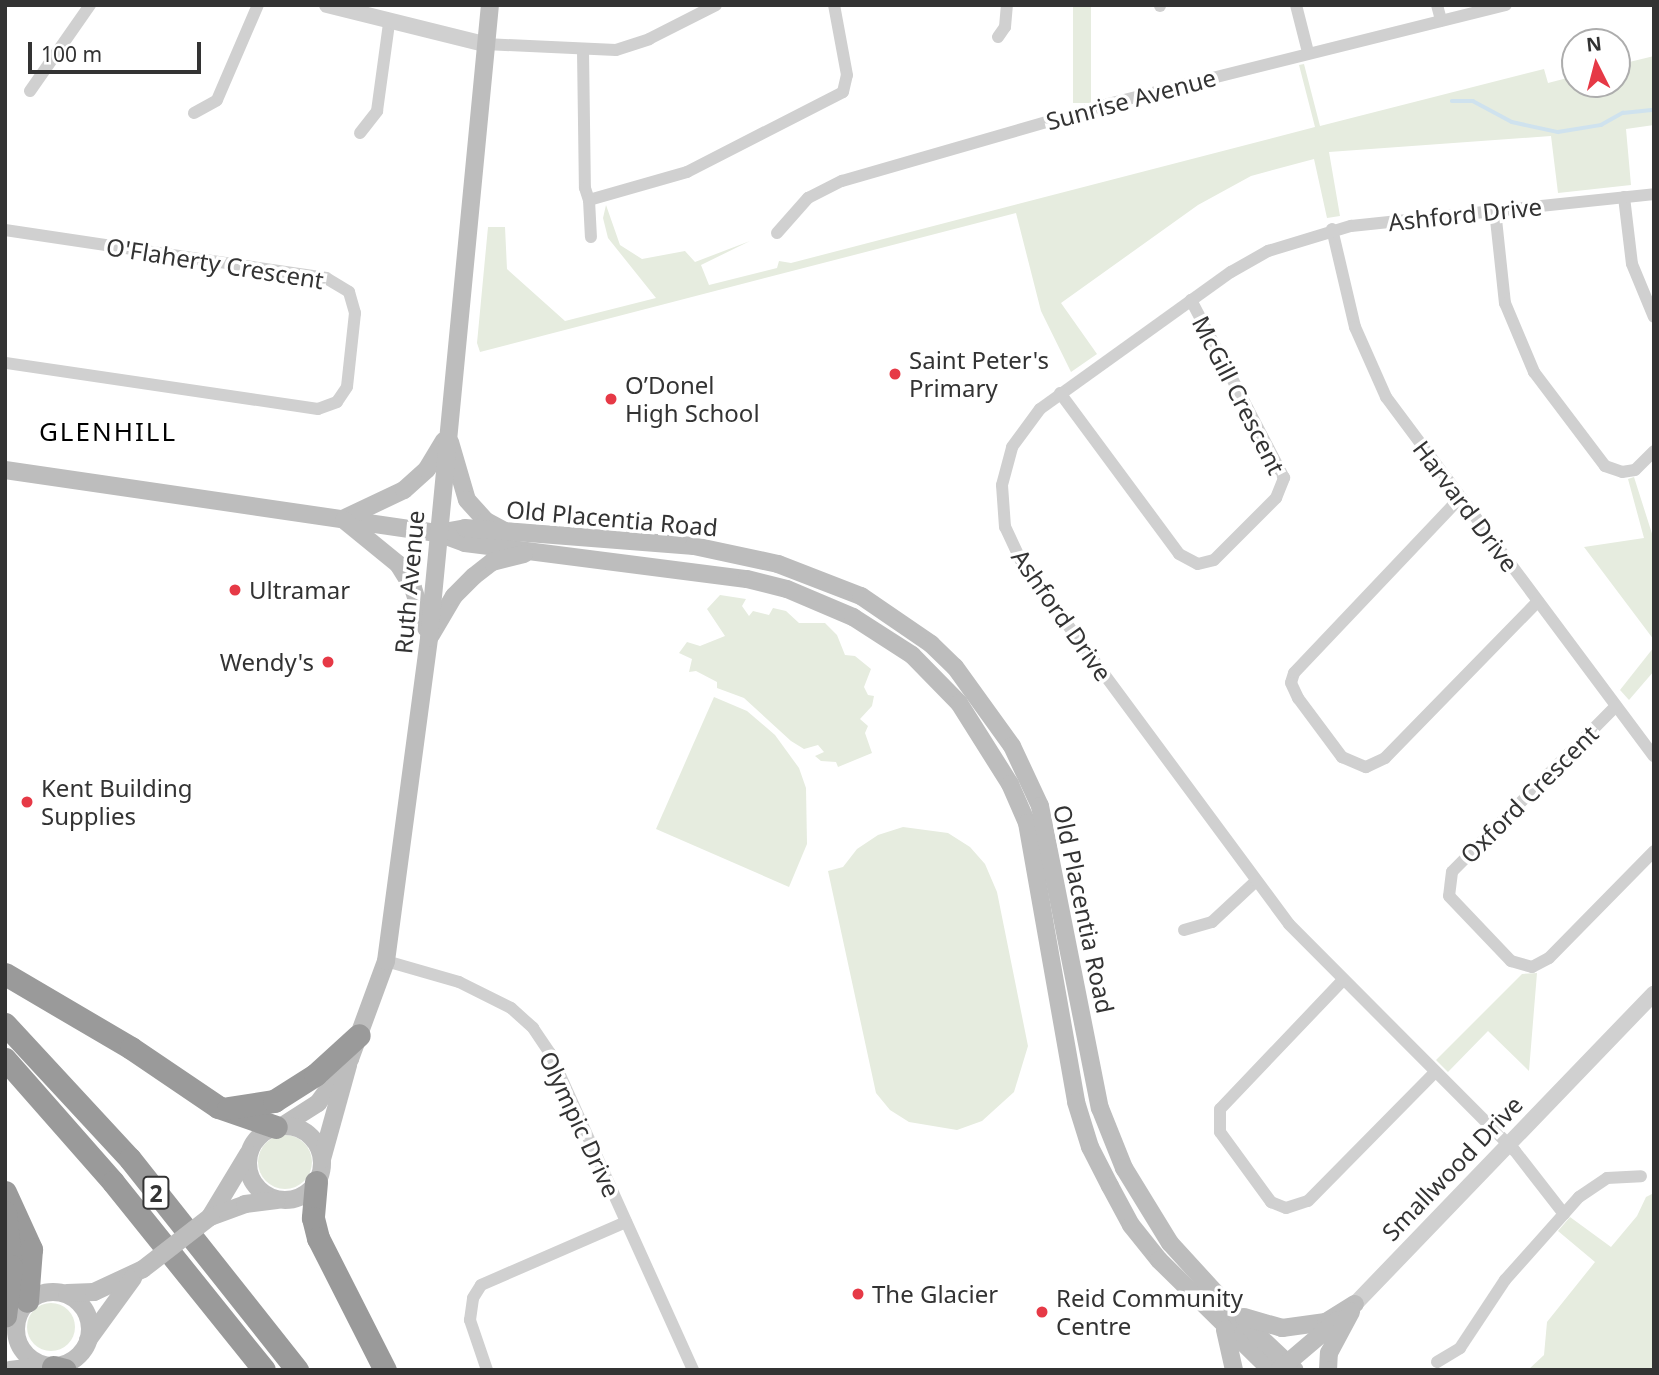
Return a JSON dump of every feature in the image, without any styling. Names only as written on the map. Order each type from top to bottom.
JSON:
[{"type":"highway","points":[[5,974],[131,1048],[218,1107],[279,1126]]},
{"type":"highway","name":"2","points":[[5,1024],[130,1159],[297,1370]]},
{"type":"highway","points":[[218,1107],[238,1110],[274,1101],[316,1075],[359,1035]]},
{"type":"highway","name":"2","points":[[5,1059],[113,1182],[264,1370]]},
{"type":"highway","points":[[319,1172],[313,1216],[318,1238],[384,1370]]},
{"type":"highway","points":[[5,1192],[31,1249],[18,1310]]},
{"type":"highway","points":[[5,1212],[18,1310]]},
{"type":"main road","name":"Ruth Avenue","points":[[279,1126],[318,1103],[350,1059],[386,961],[429,638],[490,5]]},
{"type":"main road","points":[[429,638],[413,588],[398,564],[342,519],[404,490],[427,469],[448,435]]},
{"type":"main road","points":[[448,435],[471,506],[492,525],[516,534]]},
{"type":"main road","name":"Old Placentia Road","points":[[5,470],[438,533],[465,543],[703,571],[787,589],[853,617],[912,655],[960,703],[1010,784],[1027,823],[1076,1102],[1090,1147],[1131,1225],[1226,1318],[1283,1368]]},
{"type":"main road","name":"Old Placentia Road","points":[[438,533],[465,528],[694,547],[778,564],[861,596],[931,644],[955,667],[1012,746],[1040,806],[1100,1108],[1124,1168],[1170,1243],[1226,1318]]},
{"type":"main road","points":[[429,638],[454,596],[484,567],[530,552]]},
{"type":"main road","points":[[210,1217],[244,1204],[302,1196],[319,1172],[350,1059]]},
{"type":"main road","points":[[5,1334],[18,1310],[40,1291],[94,1292],[139,1272],[210,1217],[234,1184],[261,1133],[279,1126],[311,1136],[319,1172]]},
{"type":"main road","points":[[250,1150],[252,1180],[277,1200]]},
{"type":"main road","points":[[10,1370],[53,1368],[74,1359],[139,1272]]},
{"type":"main road","points":[[67,1293],[83,1311],[87,1341]]},
{"type":"main road","points":[[1234,1370],[1226,1318],[1282,1328],[1326,1322],[1356,1304]]},
{"type":"main road","points":[[1328,1370],[1329,1353],[1356,1304]]},
{"type":"main road","name":"Smallwood Drive","points":[[1283,1368],[1356,1304]]},
{"type":"main road","points":[[18,1310],[22,1348],[53,1368]]},
{"type":"street","points":[[30,91],[90,5]]},
{"type":"street","points":[[194,113],[217,100],[258,5]]},
{"type":"street","points":[[327,5],[389,23],[485,44],[583,51],[638,44],[716,5]]},
{"type":"street","points":[[589,200],[695,169],[843,92],[848,80],[834,5]]},
{"type":"street","points":[[998,37],[1005,27],[1007,5]]},
{"type":"street","points":[[1296,5],[1308,52]]},
{"type":"street","points":[[1437,5],[1441,20]]},
{"type":"street","name":"Sunrise Avenue","points":[[777,233],[808,198],[842,181],[1108,104],[1308,52],[1506,5]]},
{"type":"street","points":[[360,132],[377,111],[389,23]]},
{"type":"street","points":[[583,51],[585,188],[589,200],[591,237]]},
{"type":"street","name":"Ashford Drive","points":[[1564,1214],[1508,1143],[1289,925],[1028,572],[1008,536],[1001,495],[1008,456],[1026,423],[1060,393],[1191,300],[1269,251],[1332,229],[1654,194]]},
{"type":"street","points":[[1624,197],[1632,264],[1654,317]]},
{"type":"street","points":[[1495,210],[1506,303],[1534,372],[1605,466],[1622,472],[1634,470],[1654,451]]},
{"type":"street","name":"Harvard Drive","points":[[1332,229],[1353,319],[1371,369],[1395,411],[1654,756]]},
{"type":"street","name":"O'Flaherty Crescent","points":[[5,230],[326,278],[349,292],[355,313],[348,387],[337,402],[318,409],[5,363]]},
{"type":"street","name":"McGill Crescent","points":[[1060,393],[1179,554],[1198,564],[1214,560],[1276,498],[1284,478],[1191,300]]},
{"type":"street","points":[[1460,498],[1293,673],[1291,683],[1298,698],[1342,757],[1366,767],[1384,758],[1538,601]]},
{"type":"street","name":"Oxford Crescent","points":[[1616,706],[1452,872],[1448,896],[1511,961],[1532,967],[1549,958],[1654,851]]},
{"type":"street","points":[[1184,930],[1212,922],[1256,881]]},
{"type":"street","name":"Olympic Drive","points":[[386,961],[459,982],[511,1008],[533,1028],[550,1053],[693,1370]]},
{"type":"street","points":[[1343,980],[1220,1109],[1220,1132],[1271,1202],[1292,1208],[1308,1202],[1435,1072]]},
{"type":"street","name":"Smallwood Drive","points":[[1356,1304],[1654,993]]},
{"type":"street","points":[[1437,1362],[1460,1348],[1505,1280],[1564,1214],[1607,1178],[1641,1176]]},
{"type":"street","points":[[487,1370],[471,1320],[473,1298],[481,1285],[626,1222]]},
{"type":"shaded area","points":[[1073,5],[1091,5],[1091,103],[1073,103]]},
{"type":"shaded area","points":[[1654,56],[1654,125],[1626,129],[1631,185],[1558,193],[1551,136],[1329,152],[1340,216],[1327,218],[1314,159],[1251,176],[1198,205],[1061,303],[1097,354],[1071,372],[1041,311],[1016,213],[480,352],[477,343],[488,227],[505,227],[507,269],[565,321],[656,298],[608,238],[603,218],[606,205],[620,245],[642,259],[685,251],[695,262],[750,241],[701,265],[709,285],[777,268],[779,261],[791,263],[1315,127],[1299,65],[1304,64],[1320,126],[1544,69],[1548,83],[1561,80],[1561,98],[1631,98],[1631,62]]},
{"type":"shaded area","points":[[1634,477],[1654,540],[1654,640],[1584,547],[1644,538],[1628,479]]},
{"type":"shaded area","points":[[720,595],[746,599],[742,606],[749,616],[753,611],[769,615],[773,608],[786,611],[799,623],[825,623],[837,635],[845,655],[855,656],[871,669],[864,687],[868,695],[874,696],[872,706],[860,719],[868,726],[865,733],[872,753],[838,767],[836,762],[821,761],[815,756],[824,752],[818,745],[804,749],[791,741],[744,698],[717,688],[717,682],[696,671],[689,672],[692,659],[679,653],[687,642],[700,646],[725,636],[707,609]]},
{"type":"shaded area","points":[[1654,647],[1654,671],[1629,700],[1620,690]]},
{"type":"shaded area","points":[[714,697],[747,711],[775,735],[799,768],[806,788],[807,844],[789,887],[656,829]]},
{"type":"shaded area","points":[[903,827],[948,833],[970,847],[985,864],[997,892],[1028,1046],[1014,1092],[982,1121],[957,1130],[909,1122],[890,1110],[876,1093],[828,871],[843,867],[857,849],[878,835]]},
{"type":"shaded area","points":[[1537,973],[1529,1071],[1488,1031],[1448,1072],[1436,1060],[1522,974]]},
{"type":"shaded area","points":[[290,1135],[300,1139],[308,1147],[312,1162],[308,1177],[300,1185],[280,1189],[270,1185],[262,1177],[258,1157],[262,1147],[270,1139]]},
{"type":"shaded area","points":[[1654,1193],[1654,1370],[1528,1370],[1544,1355],[1547,1322],[1595,1262],[1558,1231],[1570,1217],[1611,1247],[1637,1216],[1646,1197]]},
{"type":"shaded area","points":[[51,1303],[68,1310],[75,1327],[68,1344],[51,1351],[34,1344],[27,1327],[34,1310]]},
{"type":"waterway","points":[[1452,101],[1473,101],[1512,122],[1558,132],[1601,125],[1623,113],[1654,110]]},
{"type":"place","name":"Saint Peter's Primary","points":[[895,374]]},
{"type":"place","name":"O’Donel High School","points":[[611,399]]},
{"type":"place","name":"Ultramar","points":[[235,590]]},
{"type":"place","name":"Wendy's","points":[[328,662]]},
{"type":"place","name":"Kent Building Supplies","points":[[27,802]]},
{"type":"place","name":"The Glacier","points":[[858,1294]]},
{"type":"place","name":"Reid Community Centre","points":[[1042,1312]]},
{"type":"district","name":"GLENHILL","points":[[108,432]]}]
